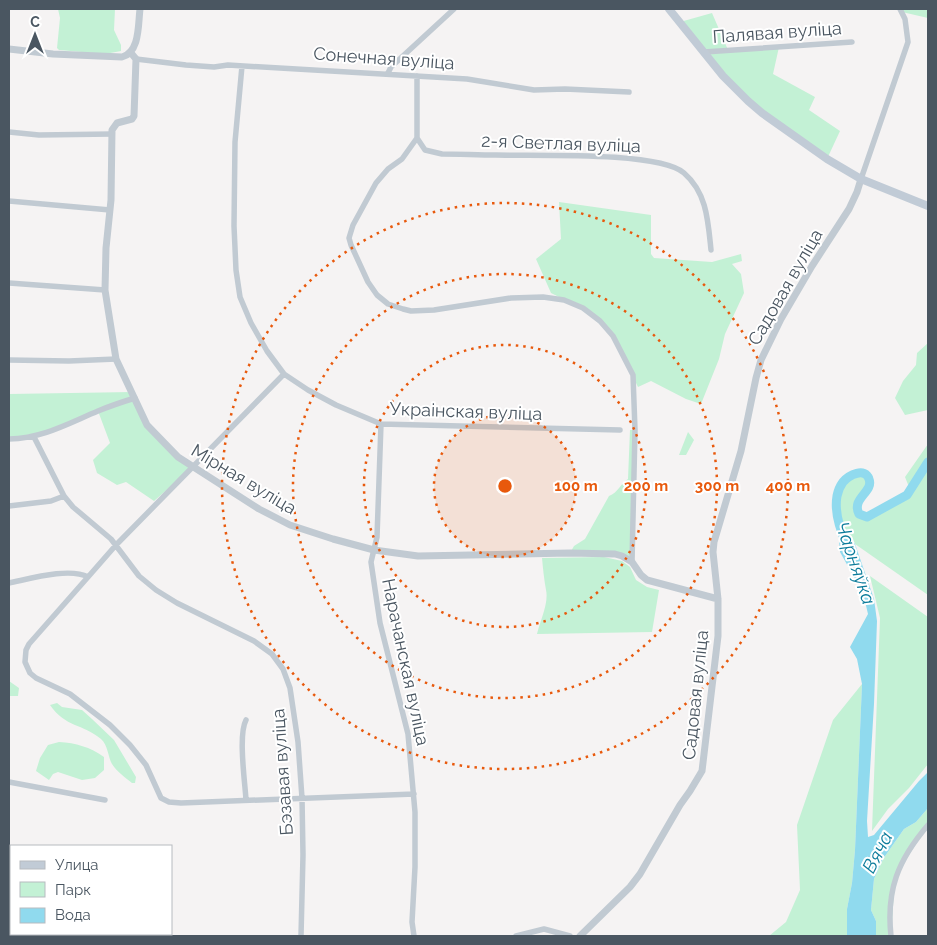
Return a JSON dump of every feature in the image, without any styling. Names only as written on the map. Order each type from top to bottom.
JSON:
[{"type":"main road","points":[[669,9],[723,76],[748,102],[827,159],[861,179],[928,206]]},
{"type":"street","points":[[9,132],[39,135],[112,134],[117,123],[132,119],[134,116],[132,55],[137,37],[140,9]]},
{"type":"street","points":[[388,73],[391,67],[454,9]]},
{"type":"street","name":"Садовая вуліца","points":[[580,936],[630,887],[640,874],[702,771],[718,636],[718,599],[713,552],[714,542],[740,451],[756,378],[768,342],[812,266],[849,209],[857,192],[908,42],[905,19],[900,9]]},
{"type":"street","name":"Палявая вуліца","points":[[704,52],[852,42]]},
{"type":"street","name":"Сонечная вуліца","points":[[9,49],[105,57],[132,55],[186,65],[214,67],[228,65],[481,80],[534,90],[565,89],[629,92]]},
{"type":"street","name":"Украінская вуліца","points":[[242,66],[235,142],[234,226],[236,270],[240,296],[251,323],[267,351],[284,374],[336,405],[381,424],[620,430]]},
{"type":"street","points":[[417,76],[417,138],[402,159],[388,169],[376,183],[362,206],[350,232],[351,245],[368,282],[377,295],[388,304],[403,309],[434,310],[511,298],[543,297],[564,300],[577,306],[600,322],[613,336],[633,375],[635,430],[632,562]]},
{"type":"street","name":"Мірная вуліца","points":[[112,134],[112,169],[105,290],[116,359],[147,426],[178,457],[259,509],[290,525],[374,550],[418,556],[603,553],[622,556],[632,562],[647,580],[718,599]]},
{"type":"street","name":"2-я Светлая вуліца","points":[[417,138],[425,150],[442,154],[586,156],[652,162],[671,166],[682,171],[692,181],[705,204],[711,250]]},
{"type":"street","points":[[9,201],[110,210]]},
{"type":"street","points":[[9,283],[105,290]]},
{"type":"street","points":[[9,360],[70,361],[116,359]]},
{"type":"street","points":[[284,374],[116,545],[29,644],[26,650],[25,662],[30,673],[36,678],[70,694],[117,730],[146,765],[159,794],[164,800],[174,803],[414,794]]},
{"type":"street","points":[[9,439],[34,437],[135,398]]},
{"type":"street","name":"Нарачанская вуліца","points":[[381,424],[378,523],[371,562],[388,656],[408,734],[414,794],[415,866],[412,922],[414,936]]},
{"type":"street","name":"Бэзавая вуліца","points":[[34,437],[64,496],[73,507],[116,545],[132,569],[156,590],[187,609],[254,641],[278,661],[287,678],[297,732],[302,798],[301,936]]},
{"type":"street","points":[[9,506],[51,501],[64,496]]},
{"type":"street","points":[[9,583],[66,574],[79,574],[88,577]]},
{"type":"street","points":[[246,720],[243,725],[242,736],[246,800]]},
{"type":"street","points":[[9,782],[104,800]]},
{"type":"street","points":[[891,936],[889,911],[895,877],[899,866],[928,825]]},
{"type":"street","points":[[516,936],[544,929],[570,936]]},
{"type":"green space","points":[[58,9],[115,9],[114,30],[121,45],[121,51],[105,54],[59,50],[57,48],[60,18]]},
{"type":"green space","points":[[900,9],[928,9],[928,18],[902,12]]},
{"type":"green space","points":[[712,13],[728,50],[779,47],[773,74],[815,97],[809,110],[840,131],[827,159],[748,101],[680,22]]},
{"type":"green space","points":[[559,202],[651,215],[651,254],[654,258],[712,262],[741,254],[742,261],[732,264],[741,274],[744,293],[725,334],[719,359],[701,404],[686,399],[651,381],[638,387],[613,336],[583,309],[551,293],[536,259],[561,239]]},
{"type":"green space","points":[[928,343],[928,410],[905,415],[895,398],[903,381],[916,365],[917,353]]},
{"type":"green space","points":[[132,392],[147,426],[193,467],[154,501],[126,482],[117,485],[97,473],[93,460],[110,443],[98,411],[56,429],[9,439],[9,394]]},
{"type":"green space","points":[[630,430],[635,430],[632,562],[627,558],[570,553],[574,546],[585,539],[609,496],[615,493],[628,479]]},
{"type":"green space","points":[[688,432],[694,440],[686,455],[679,455]]},
{"type":"green space","points":[[928,444],[928,595],[855,544],[853,539],[843,535],[838,521],[836,506],[837,496],[842,485],[851,476],[861,473],[870,481],[867,490],[859,501],[857,509],[859,514],[864,517],[870,516],[911,492],[905,477]]},
{"type":"green space","points":[[604,557],[622,561],[630,567],[636,580],[647,587],[659,590],[652,632],[537,634],[547,595],[542,558]]},
{"type":"green space","points":[[870,576],[928,617],[928,764],[909,788],[888,809],[872,831],[880,618]]},
{"type":"green space","points":[[9,681],[19,688],[18,696],[9,696]]},
{"type":"green space","points":[[862,684],[855,850],[847,909],[847,936],[769,936],[786,922],[800,890],[797,825],[833,720]]},
{"type":"green space","points":[[57,703],[62,707],[82,710],[114,740],[136,777],[135,783],[132,783],[114,767],[105,744],[101,739],[62,718],[50,705]]},
{"type":"green space","points":[[59,742],[83,746],[104,757],[104,770],[95,778],[82,780],[58,772],[53,774],[49,780],[36,771],[40,758],[48,745]]},
{"type":"green space","points":[[928,808],[928,825],[895,877],[891,936],[876,936],[876,921],[871,910],[874,879],[883,859],[904,829],[916,822]]},
{"type":"water","name":"Вяча","points":[[843,535],[850,536],[855,544],[874,599],[877,621],[867,821],[868,837],[874,835],[928,772],[928,808],[916,822],[904,829],[883,859],[874,879],[871,910],[876,921],[876,936],[847,936],[847,909],[855,850],[862,684],[857,659],[850,647],[868,614],[863,593],[840,552],[839,541]]},
{"type":"waterway","name":"Чарняўка","points":[[847,545],[836,509],[837,494],[843,482],[857,473],[867,475],[870,484],[860,499],[857,508],[859,514],[867,517],[907,495],[928,462]]}]
